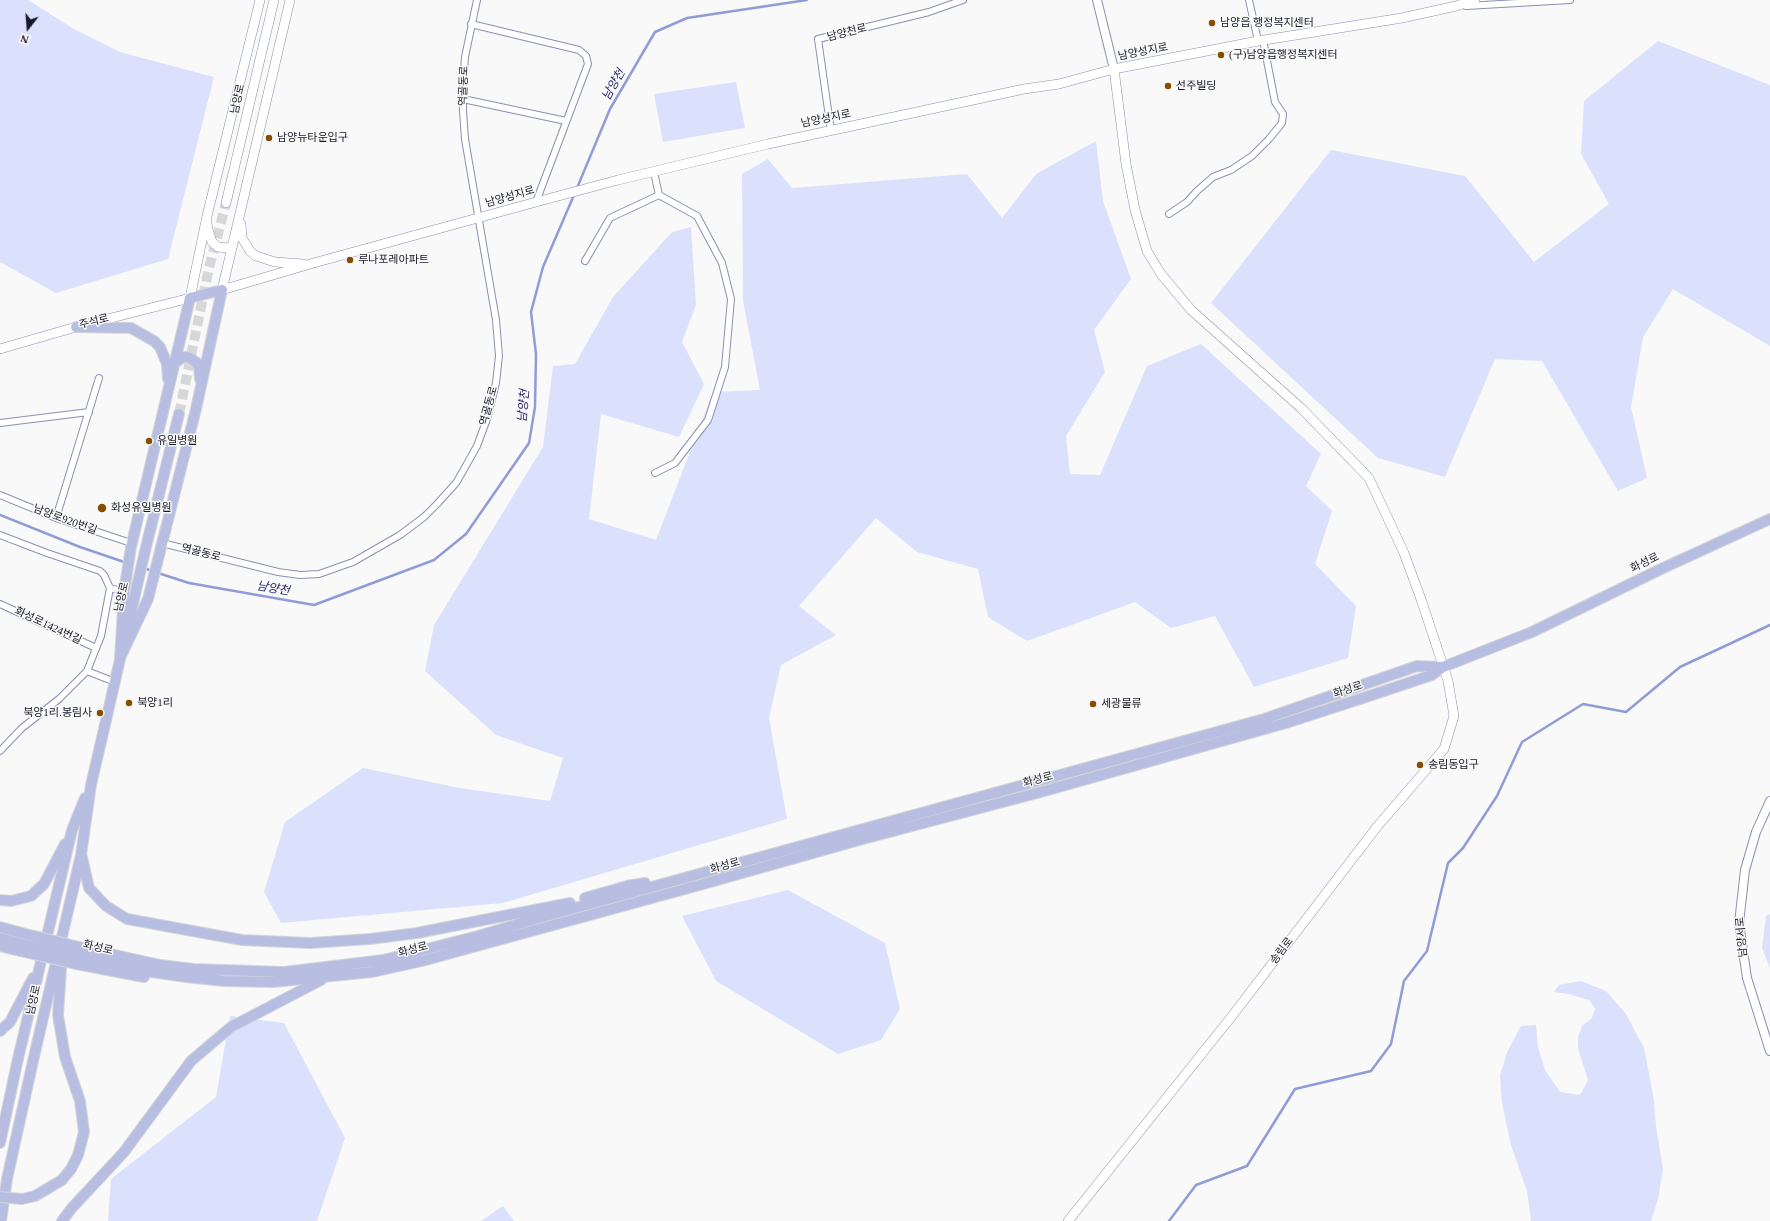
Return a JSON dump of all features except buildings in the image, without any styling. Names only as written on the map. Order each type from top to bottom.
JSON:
[{"type":"main road","points":[[120,658],[124,592],[131,545],[175,363],[207,216],[260,0]]},
{"type":"main road","name":"남양로","points":[[226,203],[274,0]]},
{"type":"main road","points":[[120,658],[148,599],[196,409],[232,245],[241,213],[290,0]]},
{"type":"main road","name":"남양성지로","points":[[190,298],[618,180],[831,130],[1024,89],[1059,84],[1114,69],[1260,41],[1402,18],[1456,6],[1475,0]]},
{"type":"main road","name":"송림로","points":[[1068,1221],[1232,1016],[1376,828],[1444,748],[1454,716],[1448,681],[1438,648],[1404,553],[1369,478],[1301,408],[1191,310],[1161,274],[1147,251],[1135,210],[1126,164],[1114,69]]},
{"type":"main road","points":[[241,213],[242,238],[250,251],[256,256],[275,262],[310,264]]},
{"type":"main road","points":[[207,216],[208,230],[212,242],[222,249],[232,245]]},
{"type":"main road","name":"주석로","points":[[0,349],[76,327],[190,298]]},
{"type":"main road","points":[[76,327],[132,328],[154,341],[160,347],[167,364],[168,393]]},
{"type":"main road","points":[[175,363],[179,359],[188,357],[196,362],[199,367],[200,380],[196,409]]},
{"type":"main road","name":"남양로","points":[[1,1221],[7,1179],[64,924],[81,855],[91,785],[146,547],[179,414]]},
{"type":"main road","name":"화성로","points":[[0,938],[131,969],[224,982],[274,982],[327,977],[372,972],[422,961],[863,839],[1041,792],[1286,723],[1432,675],[1443,667],[1532,632],[1770,518]]},
{"type":"main road","name":"화성로","points":[[78,956],[194,969],[284,972],[383,960],[478,936],[542,917],[689,878],[1264,719],[1417,666],[1443,667]]},
{"type":"main road","name":"남양로","points":[[0,1143],[17,1063],[72,830],[91,785]]},
{"type":"main road","points":[[0,900],[11,902],[31,896],[44,884],[72,830]]},
{"type":"main road","points":[[81,855],[88,888],[106,906],[127,919],[242,940],[310,943],[370,939],[416,933],[568,903],[627,886],[689,878]]},
{"type":"main road","points":[[0,1197],[22,1199],[35,1196],[62,1180],[71,1169],[78,1155],[84,1132],[80,1101],[64,1057],[58,1015],[64,924]]},
{"type":"main road","name":"화성로","points":[[0,928],[21,942]]},
{"type":"main road","points":[[0,946],[21,942],[78,956]]},
{"type":"main road","points":[[0,1031],[10,1022],[40,964]]},
{"type":"main road","points":[[62,1221],[71,1209],[124,1152],[191,1061],[232,1027],[327,977]]},
{"type":"street","name":"역골동로","points":[[161,548],[278,572],[300,575],[320,574],[353,562],[390,542],[412,527],[438,504],[456,483],[477,446],[487,419],[496,383],[499,356],[498,331],[480,218],[465,139],[463,100],[464,71],[471,24],[477,0]]},
{"type":"street","name":"남양천로","points":[[831,130],[818,40],[929,12],[963,0]]},
{"type":"street","points":[[1097,0],[1114,69]]},
{"type":"street","points":[[1169,214],[1187,202],[1197,190],[1213,177],[1231,170],[1252,156],[1269,140],[1282,123],[1283,114],[1275,102],[1249,0]]},
{"type":"street","points":[[1456,6],[1570,0]]},
{"type":"street","points":[[471,24],[579,50],[586,56],[588,64],[536,202]]},
{"type":"street","points":[[463,100],[566,121]]},
{"type":"street","points":[[654,172],[659,195],[697,216],[722,263],[731,299],[725,367],[708,420],[675,463],[655,473]]},
{"type":"street","points":[[585,261],[610,218],[659,195]]},
{"type":"street","points":[[56,518],[99,378]]},
{"type":"street","points":[[0,423],[89,412]]},
{"type":"street","name":"남양로920번길","points":[[0,495],[56,518],[131,545]]},
{"type":"street","points":[[0,535],[100,571],[104,575],[110,588],[100,636],[86,671],[59,699],[22,728],[0,751]]},
{"type":"street","points":[[110,588],[124,592]]},
{"type":"street","name":"화성로1424번길","points":[[0,604],[96,648]]},
{"type":"street","points":[[86,671],[115,682]]},
{"type":"street","name":"남양서로","points":[[1770,801],[1756,832],[1745,870],[1739,923],[1747,978],[1770,1051]]},
{"type":"shaded area","points":[[0,0],[28,0],[74,29],[120,52],[214,77],[168,259],[56,293],[0,262]]},
{"type":"shaded area","points":[[1658,41],[1770,85],[1770,346],[1673,289],[1643,337],[1631,407],[1647,478],[1618,491],[1542,361],[1495,359],[1445,477],[1378,458],[1211,303],[1331,150],[1465,176],[1534,262],[1609,204],[1581,154],[1584,101]]},
{"type":"shaded area","points":[[736,82],[745,128],[663,142],[654,94]]},
{"type":"shaded area","points":[[1096,141],[1103,201],[1131,279],[1094,330],[1105,372],[1066,436],[1070,474],[1100,475],[1147,366],[1201,344],[1321,454],[1306,486],[1332,511],[1315,564],[1356,606],[1348,658],[1254,687],[1215,616],[1171,628],[1135,602],[1027,641],[988,617],[978,569],[917,552],[876,518],[799,606],[836,635],[781,665],[769,718],[787,819],[503,903],[281,923],[264,892],[285,822],[363,768],[460,788],[550,801],[563,758],[496,735],[425,671],[434,625],[543,447],[553,366],[575,364],[613,297],[672,232],[691,227],[696,305],[682,342],[704,384],[679,437],[601,414],[589,519],[656,540],[713,392],[760,390],[743,301],[742,174],[768,159],[792,188],[967,174],[1002,218],[1036,174]]},
{"type":"shaded area","points":[[788,890],[885,943],[900,1009],[881,1040],[838,1054],[716,981],[682,916]]},
{"type":"shaded area","points":[[1770,914],[1770,968],[1762,948],[1766,916]]},
{"type":"shaded area","points":[[1581,981],[1606,991],[1626,1014],[1644,1048],[1654,1100],[1656,1126],[1663,1169],[1658,1199],[1651,1221],[1531,1221],[1527,1191],[1511,1145],[1502,1103],[1500,1076],[1507,1052],[1521,1026],[1536,1025],[1538,1047],[1545,1070],[1560,1092],[1580,1095],[1588,1080],[1578,1048],[1578,1037],[1582,1026],[1592,1018],[1595,1008],[1589,1000],[1569,994],[1554,992],[1559,985]]},
{"type":"shaded area","points":[[230,1016],[284,1023],[345,1138],[317,1221],[108,1221],[111,1179],[216,1097]]},
{"type":"shaded area","points":[[503,1206],[514,1221],[481,1221]]},
{"type":"waterway","name":"남양천","points":[[577,188],[610,109],[655,32],[687,18],[807,0]]},
{"type":"waterway","name":"남양천","points":[[158,573],[189,583],[314,605],[434,560],[466,534],[529,443],[535,407],[536,354],[531,312],[543,267],[574,195]]},
{"type":"waterway","points":[[0,515],[80,547],[127,563]]},
{"type":"waterway","name":"남양천","points":[[143,568],[153,571]]},
{"type":"waterway","points":[[1169,1221],[1196,1185],[1247,1166],[1295,1089],[1371,1071],[1391,1044],[1404,981],[1427,951],[1448,863],[1463,848],[1497,796],[1522,742],[1583,704],[1626,712],[1680,667],[1770,625]]},
{"type":"tunnel","points":[[179,414],[209,268],[226,203]]},
{"type":"place","name":"남양읍 행정복지센터","points":[[1212,23]]},
{"type":"place","name":"(구)남양읍행정복지센터","points":[[1221,55]]},
{"type":"place","name":"선주빌딩","points":[[1168,86]]},
{"type":"place","name":"남양뉴타운입구","points":[[269,138]]},
{"type":"place","name":"루나포레아파트","points":[[350,260]]},
{"type":"place","name":"유일병원","points":[[149,441]]},
{"type":"place","name":"화성유일병원","points":[[102,508]]},
{"type":"place","name":"북양1리","points":[[129,703]]},
{"type":"place","name":"세광물류","points":[[1093,704]]},
{"type":"place","name":"북양1리.봉림사","points":[[100,713]]},
{"type":"place","name":"송림동입구","points":[[1420,765]]}]
